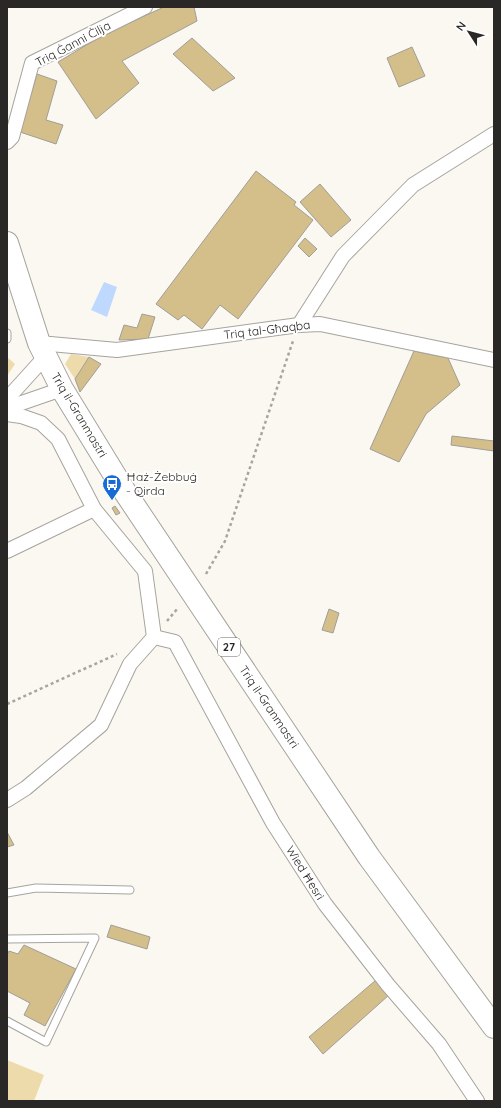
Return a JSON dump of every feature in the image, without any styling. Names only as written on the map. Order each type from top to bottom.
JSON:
[{"type":"main road","name":"Triq il-Granmastri","points":[[7,243],[42,350],[62,389],[125,492],[365,851],[494,1027]]},
{"type":"street","name":"Triq Ġanni Ċilja","points":[[7,142],[12,138],[32,63],[145,7]]},
{"type":"street","points":[[299,325],[343,256],[413,185],[494,134]]},
{"type":"street","name":"Triq tal-Għaqba","points":[[42,350],[117,350],[299,325],[320,324],[494,360]]},
{"type":"street","points":[[7,400],[42,350]]},
{"type":"street","points":[[7,408],[62,389]]},
{"type":"street","points":[[7,414],[21,416],[41,423],[58,439],[94,509],[145,571],[154,637],[130,664],[101,725],[26,788],[7,800]]},
{"type":"street","points":[[7,551],[94,509]]},
{"type":"street","name":"Wied Ħesri","points":[[154,637],[175,642],[273,823],[325,904],[388,984],[439,1044],[477,1101]]},
{"type":"lane","points":[[7,333],[7,339]]},
{"type":"lane","points":[[7,893],[36,888],[130,890]]},
{"type":"lane","points":[[7,939],[95,938],[46,1042],[7,1021]]},
{"type":"path","points":[[206,574],[225,541],[299,325]]},
{"type":"path","points":[[7,704],[119,653]]},
{"type":"shaded area","points":[[71,354],[89,357],[75,379],[65,364]]},
{"type":"shaded area","points":[[7,357],[15,364],[7,376]]},
{"type":"shaded area","points":[[7,1060],[44,1075],[34,1101],[7,1101]]},
{"type":"water","points":[[104,282],[117,287],[107,317],[91,310]]},
{"type":"building","points":[[164,7],[194,7],[197,21],[122,61],[139,83],[96,119],[58,62],[105,34]]},
{"type":"building","points":[[192,38],[235,78],[213,91],[173,54]]},
{"type":"building","points":[[412,47],[425,76],[399,87],[387,58]]},
{"type":"building","points":[[37,74],[57,81],[46,120],[63,125],[56,144],[20,132]]},
{"type":"building","points":[[256,171],[296,202],[294,205],[313,220],[238,319],[220,305],[202,329],[184,315],[178,320],[156,304]]},
{"type":"building","points":[[320,184],[351,220],[331,237],[300,202]]},
{"type":"building","points":[[305,238],[317,249],[309,257],[298,246]]},
{"type":"building","points":[[142,314],[155,317],[148,339],[119,340],[124,325],[137,328]]},
{"type":"building","points":[[414,351],[448,358],[460,385],[426,414],[399,462],[370,449]]},
{"type":"building","points":[[89,357],[101,364],[80,392],[75,379]]},
{"type":"building","points":[[452,436],[494,441],[494,451],[451,445]]},
{"type":"building","points":[[115,506],[120,513],[116,515],[112,508]]},
{"type":"building","points":[[329,609],[339,613],[333,633],[322,630]]},
{"type":"building","points":[[7,832],[14,845],[7,847]]},
{"type":"building","points":[[111,925],[150,937],[147,949],[107,937]]},
{"type":"building","points":[[24,945],[76,969],[45,1026],[24,1015],[30,1003],[7,991],[7,955],[9,951],[18,954]]},
{"type":"building","points":[[376,980],[389,995],[323,1054],[309,1037]]},
{"type":"place","name":"Ħaż-Żebbuġ - Qirda","points":[[112,501]]}]
